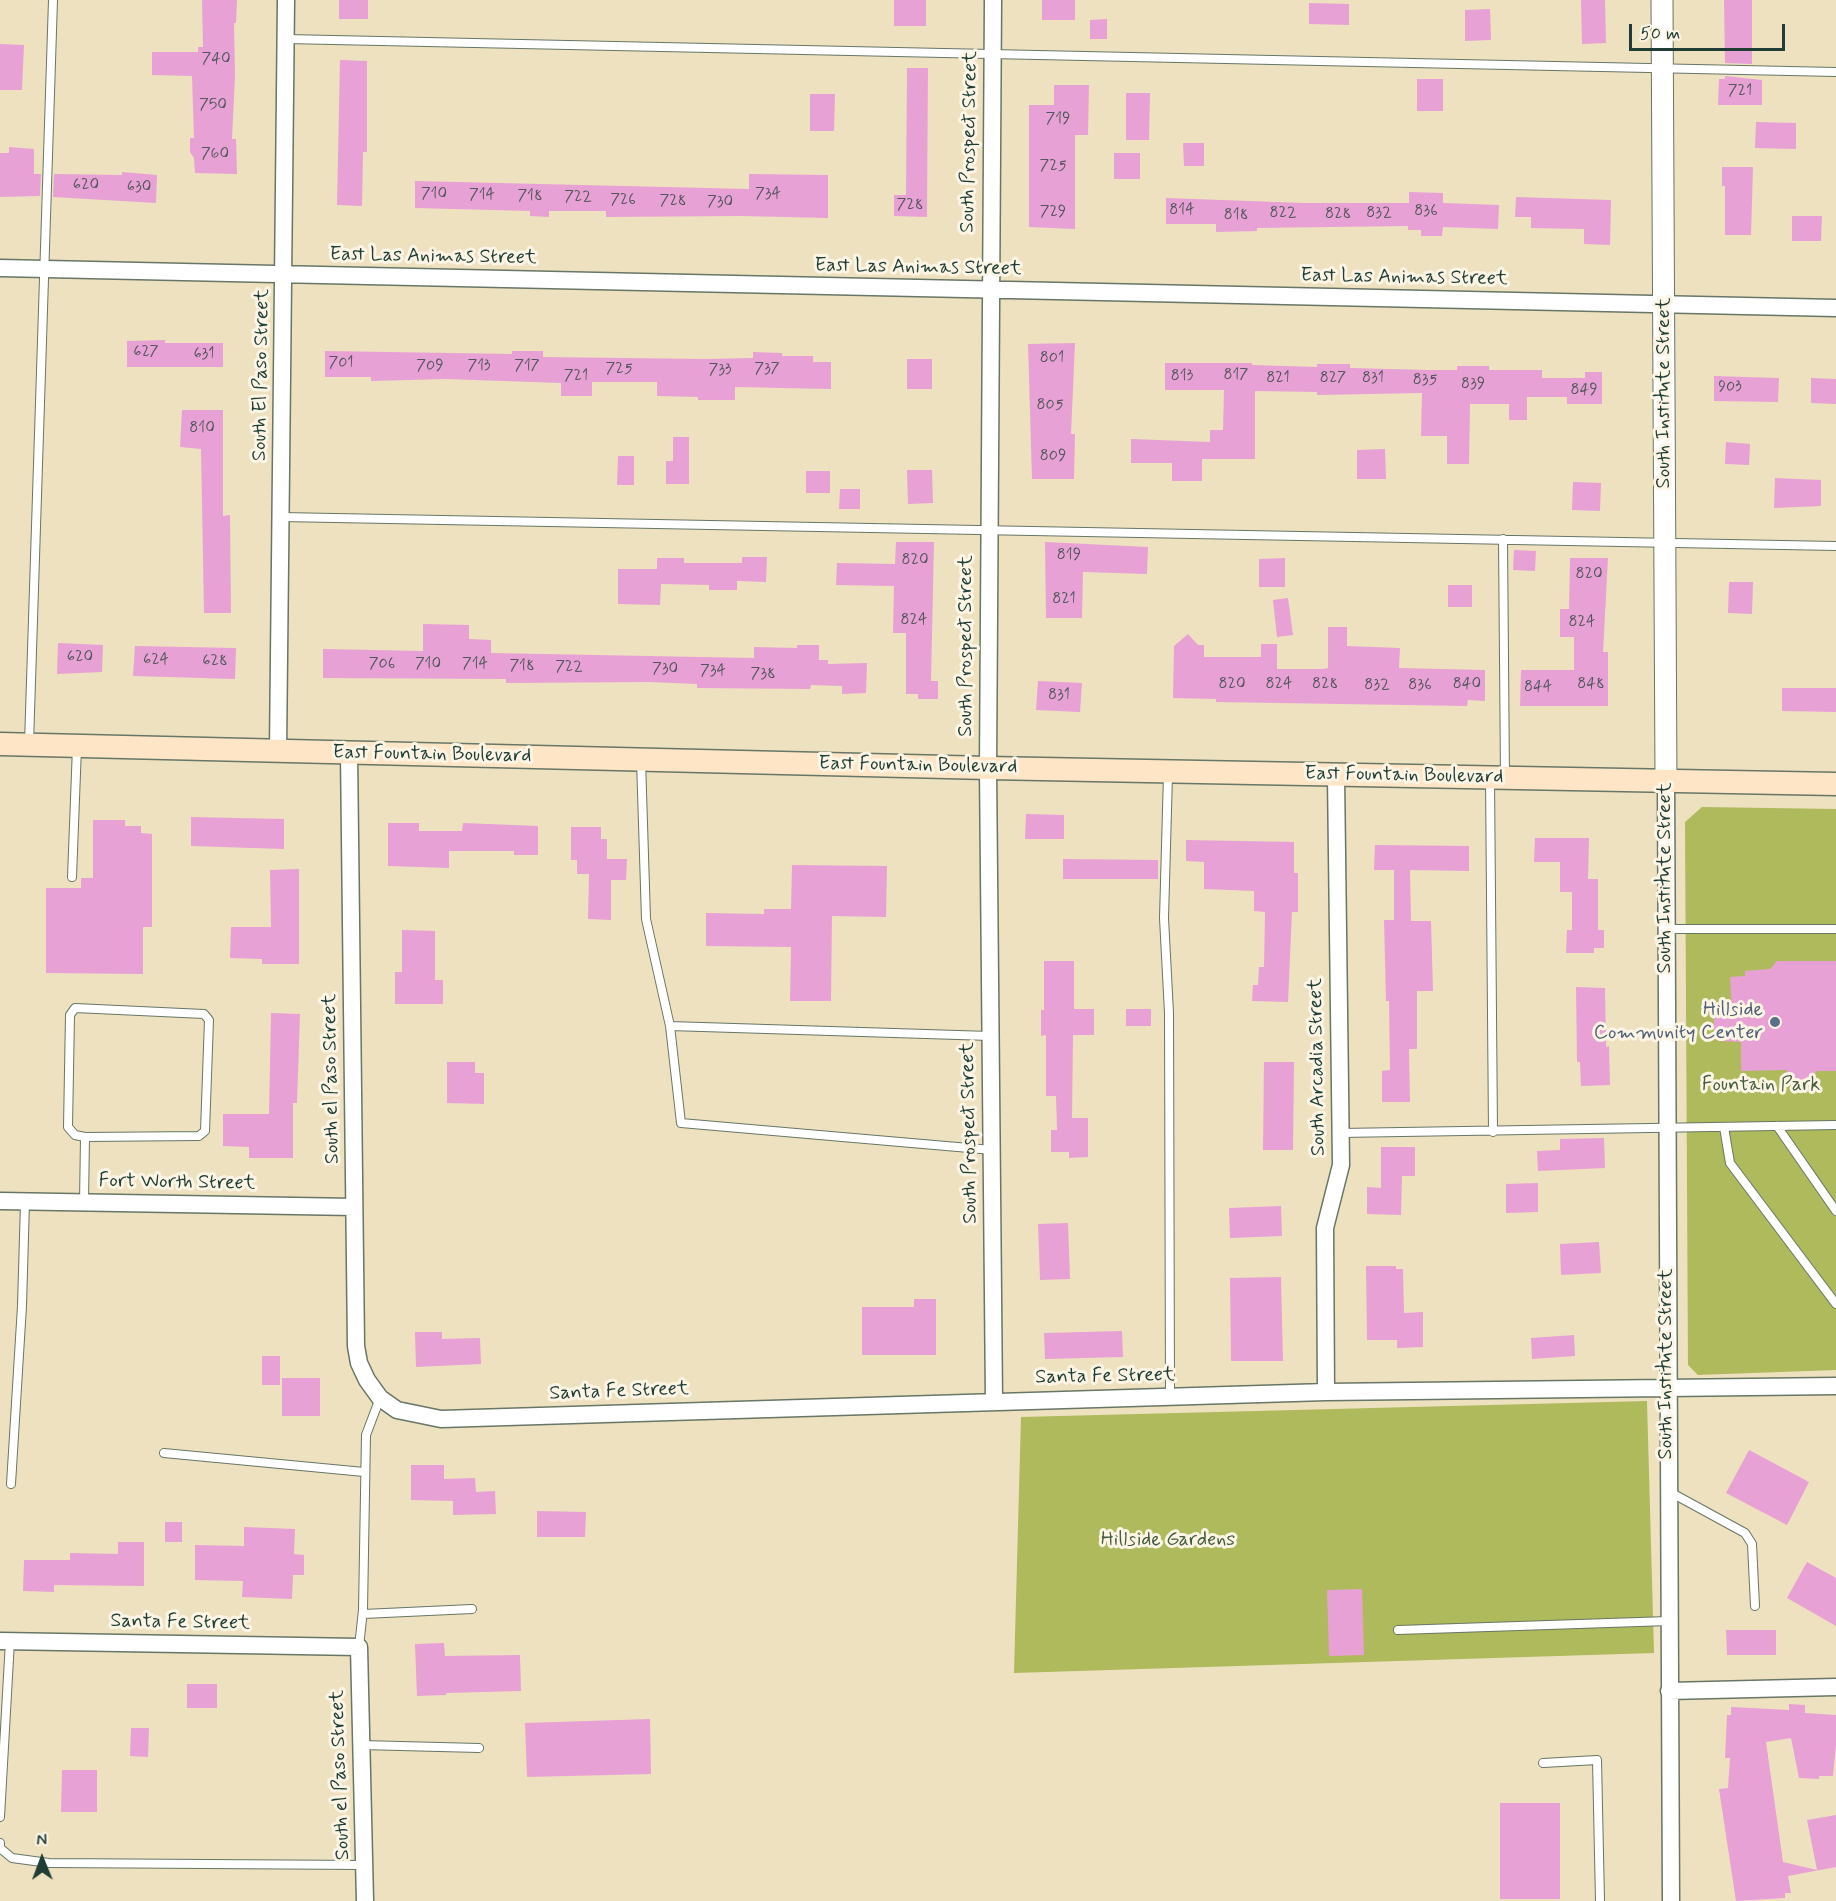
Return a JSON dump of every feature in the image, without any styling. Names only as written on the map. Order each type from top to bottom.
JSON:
[{"type":"main road","name":"East Fountain Boulevard","points":[[0,744],[1336,776],[1836,784]]},
{"type":"street","name":"South El Paso Street","points":[[278,751],[286,0]]},
{"type":"street","name":"South Prospect Street","points":[[993,0],[988,768],[994,1401]]},
{"type":"street","name":"South Institute Street","points":[[1662,0],[1671,1901]]},
{"type":"street","name":"East Las Animas Street","points":[[0,268],[1836,308]]},
{"type":"street","name":"South el Paso Street","points":[[349,752],[356,1346],[359,1363],[380,1398]]},
{"type":"street","name":"South Arcadia Street","points":[[1326,1392],[1325,1228],[1341,1165],[1336,776]]},
{"type":"street","name":"Fort Worth Street","points":[[0,1201],[354,1207]]},
{"type":"street","name":"Santa Fe Street","points":[[380,1398],[397,1410],[441,1419],[1326,1392],[1836,1386]]},
{"type":"street","name":"Santa Fe Street","points":[[5,1641],[359,1647]]},
{"type":"street","name":"South el Paso Street","points":[[359,1647],[365,1901]]},
{"type":"street","points":[[1670,1691],[1836,1687]]},
{"type":"lane","points":[[29,745],[53,0]]},
{"type":"lane","points":[[286,39],[1836,72]]},
{"type":"lane","points":[[281,517],[1836,546]]},
{"type":"lane","points":[[1493,1132],[1497,778],[1503,539]]},
{"type":"lane","points":[[72,877],[77,746]]},
{"type":"lane","points":[[641,760],[646,919],[670,1026],[681,1123],[992,1150]]},
{"type":"lane","points":[[1168,772],[1164,918],[1168,1013],[1170,1397]]},
{"type":"lane","points":[[1667,929],[1836,929]]},
{"type":"lane","points":[[75,1008],[204,1014],[209,1020],[205,1131],[199,1136],[85,1137],[75,1135],[68,1128],[70,1015],[75,1008]]},
{"type":"lane","points":[[670,1026],[990,1036]]},
{"type":"lane","points":[[1340,1133],[1836,1125]]},
{"type":"lane","points":[[1777,1126],[1836,1211]]},
{"type":"lane","points":[[1724,1127],[1730,1163],[1836,1304]]},
{"type":"lane","points":[[84,1203],[85,1137]]},
{"type":"lane","points":[[11,1484],[22,1306],[25,1202]]},
{"type":"lane","points":[[359,1647],[363,1614],[366,1435],[380,1398]]},
{"type":"lane","points":[[164,1453],[364,1472]]},
{"type":"lane","points":[[1668,1491],[1745,1533],[1752,1544],[1755,1606]]},
{"type":"lane","points":[[363,1614],[472,1609]]},
{"type":"lane","points":[[1398,1630],[1669,1621]]},
{"type":"lane","points":[[0,1817],[5,1641]]},
{"type":"lane","points":[[361,1746],[479,1748]]},
{"type":"lane","points":[[1543,1763],[1597,1760],[1600,1901]]},
{"type":"lane","points":[[0,1843],[0,1848],[12,1858],[49,1863],[364,1865]]},
{"type":"green space","name":"Fountain Park","points":[[1702,807],[1836,809],[1836,1370],[1698,1375],[1688,1365],[1685,822]]},
{"type":"green space","name":"Hillside Gardens","points":[[1647,1401],[1654,1653],[1014,1673],[1021,1417]]},
{"type":"building","points":[[202,0],[237,0],[236,23],[234,23],[235,75],[232,139],[236,139],[237,174],[195,173],[194,158],[190,152],[190,138],[194,138],[192,76],[152,75],[152,52],[198,52],[198,47],[203,47]]},
{"type":"building","points":[[339,0],[368,0],[368,19],[339,19]]},
{"type":"building","points":[[894,0],[926,0],[926,26],[894,26]]},
{"type":"building","points":[[1042,0],[1075,0],[1075,20],[1042,20]]},
{"type":"building","points":[[1581,0],[1605,0],[1606,43],[1582,44]]},
{"type":"building","points":[[1724,0],[1752,0],[1752,64],[1725,63]]},
{"type":"building","points":[[1309,3],[1349,4],[1349,25],[1309,24]]},
{"type":"building","points":[[1490,9],[1491,40],[1465,41],[1465,10]]},
{"type":"building","points":[[1107,19],[1107,39],[1090,39],[1090,20]]},
{"type":"building","points":[[0,44],[24,45],[22,90],[0,90]]},
{"type":"building","points":[[340,60],[367,61],[367,152],[363,152],[362,206],[337,205]]},
{"type":"building","points":[[907,68],[928,68],[927,217],[894,216],[894,195],[906,195]]},
{"type":"building","points":[[1725,76],[1762,80],[1762,105],[1718,105],[1719,79],[1725,79]]},
{"type":"building","points":[[1417,79],[1443,79],[1443,111],[1417,111]]},
{"type":"building","points":[[1054,85],[1089,85],[1088,135],[1075,135],[1075,229],[1029,227],[1029,105],[1054,105]]},
{"type":"building","points":[[1126,93],[1150,93],[1149,140],[1126,140]]},
{"type":"building","points":[[810,94],[835,94],[834,131],[810,131]]},
{"type":"building","points":[[1756,122],[1796,123],[1796,149],[1755,148]]},
{"type":"building","points":[[1183,143],[1204,143],[1204,166],[1184,166]]},
{"type":"building","points":[[9,147],[34,149],[34,174],[41,174],[40,196],[0,197],[0,153],[9,153]]},
{"type":"building","points":[[1114,153],[1140,153],[1140,179],[1114,179]]},
{"type":"building","points":[[1722,167],[1753,167],[1751,235],[1725,235],[1725,186],[1722,186]]},
{"type":"building","points":[[122,172],[157,175],[156,203],[53,197],[54,174],[122,175]]},
{"type":"building","points":[[749,174],[828,175],[828,218],[606,217],[606,211],[549,211],[549,217],[530,216],[530,211],[415,208],[415,181],[749,189]]},
{"type":"building","points":[[1409,192],[1443,193],[1443,203],[1499,205],[1498,229],[1443,227],[1442,236],[1421,236],[1421,230],[1408,230],[1408,226],[1257,228],[1257,231],[1216,232],[1216,224],[1166,224],[1166,198],[1304,203],[1409,203]]},
{"type":"building","points":[[1516,197],[1611,200],[1610,245],[1584,244],[1584,229],[1531,228],[1531,217],[1515,217]]},
{"type":"building","points":[[1792,216],[1822,216],[1821,241],[1792,241]]},
{"type":"building","points":[[165,340],[165,343],[223,343],[223,367],[127,367],[127,341]]},
{"type":"building","points":[[1075,343],[1071,434],[1075,434],[1074,479],[1032,479],[1028,344]]},
{"type":"building","points":[[325,351],[512,354],[512,351],[543,351],[543,357],[705,359],[753,358],[753,352],[782,353],[782,356],[813,356],[813,362],[831,362],[831,389],[735,387],[735,400],[698,400],[698,397],[657,396],[657,382],[592,382],[592,396],[561,396],[561,383],[446,379],[371,381],[371,377],[325,377]]},
{"type":"building","points":[[907,359],[932,359],[932,389],[907,389]]},
{"type":"building","points":[[1165,363],[1252,363],[1252,365],[1317,367],[1317,364],[1350,364],[1350,368],[1428,370],[1457,370],[1457,366],[1489,366],[1489,370],[1542,370],[1542,378],[1585,378],[1585,372],[1602,372],[1602,404],[1567,404],[1567,397],[1527,397],[1527,420],[1509,420],[1509,404],[1470,404],[1469,464],[1447,464],[1447,436],[1421,436],[1422,393],[1317,395],[1317,392],[1255,391],[1255,459],[1202,459],[1202,481],[1172,481],[1172,463],[1131,463],[1131,439],[1210,442],[1210,430],[1223,430],[1224,390],[1165,390]]},
{"type":"building","points":[[1714,376],[1779,378],[1778,402],[1714,401]]},
{"type":"building","points":[[1811,378],[1836,379],[1836,404],[1811,403]]},
{"type":"building","points":[[182,410],[223,410],[223,516],[230,515],[231,613],[204,613],[201,449],[180,447]]},
{"type":"building","points":[[673,437],[689,437],[689,484],[666,484],[666,461],[673,461]]},
{"type":"building","points":[[1726,442],[1750,444],[1749,465],[1725,464]]},
{"type":"building","points":[[1385,449],[1386,479],[1357,479],[1357,450]]},
{"type":"building","points":[[618,456],[634,456],[634,485],[617,485]]},
{"type":"building","points":[[907,470],[932,470],[933,503],[908,504]]},
{"type":"building","points":[[806,471],[830,471],[830,493],[806,493]]},
{"type":"building","points":[[1775,478],[1821,480],[1821,506],[1774,508]]},
{"type":"building","points":[[1573,482],[1601,483],[1600,511],[1572,510]]},
{"type":"building","points":[[840,489],[860,489],[860,509],[839,509]]},
{"type":"building","points":[[896,542],[934,542],[931,681],[938,681],[938,699],[918,699],[918,694],[906,694],[906,633],[893,633],[894,586],[836,585],[837,563],[895,564]]},
{"type":"building","points":[[1045,542],[1148,547],[1147,574],[1083,572],[1082,618],[1046,618]]},
{"type":"building","points":[[1514,550],[1536,551],[1535,571],[1513,570]]},
{"type":"building","points":[[742,557],[767,557],[766,582],[737,581],[737,590],[709,590],[709,585],[661,584],[660,605],[618,604],[618,569],[657,569],[657,558],[684,558],[684,563],[742,563]]},
{"type":"building","points":[[1285,558],[1285,587],[1259,587],[1259,559]]},
{"type":"building","points":[[1570,558],[1608,558],[1603,652],[1608,652],[1608,706],[1520,706],[1521,670],[1574,670],[1574,637],[1560,637],[1560,609],[1569,609]]},
{"type":"building","points":[[1729,582],[1753,582],[1752,614],[1728,613]]},
{"type":"building","points":[[1448,585],[1472,585],[1472,607],[1448,607]]},
{"type":"building","points":[[1288,598],[1293,635],[1277,637],[1273,600]]},
{"type":"building","points":[[423,624],[469,625],[469,639],[491,640],[491,653],[754,658],[754,647],[797,648],[797,645],[819,645],[819,660],[828,660],[828,664],[867,663],[866,693],[842,694],[842,686],[811,685],[810,689],[697,688],[697,684],[649,682],[506,683],[506,679],[323,678],[323,649],[423,651]]},
{"type":"building","points":[[1328,627],[1347,627],[1347,646],[1400,648],[1399,668],[1485,670],[1485,701],[1468,700],[1467,706],[1216,702],[1216,699],[1173,698],[1174,646],[1188,634],[1198,645],[1204,645],[1204,657],[1261,657],[1261,644],[1277,644],[1277,669],[1323,669],[1328,668]]},
{"type":"building","points":[[58,643],[103,645],[102,672],[57,674]]},
{"type":"building","points":[[135,646],[236,648],[235,679],[133,676]]},
{"type":"building","points":[[1038,681],[1082,683],[1080,712],[1036,710]]},
{"type":"building","points":[[1782,688],[1836,688],[1836,712],[1782,711]]},
{"type":"building","points":[[1026,814],[1064,815],[1064,839],[1025,839]]},
{"type":"building","points":[[191,817],[284,819],[284,849],[191,846]]},
{"type":"building","points":[[93,820],[125,820],[125,826],[141,826],[141,833],[152,834],[152,927],[143,927],[143,974],[46,973],[46,888],[81,888],[81,878],[93,878]]},
{"type":"building","points":[[388,823],[419,823],[419,831],[462,831],[463,823],[538,826],[538,855],[514,855],[514,851],[449,851],[449,868],[388,866]]},
{"type":"building","points":[[571,827],[601,827],[601,839],[607,839],[607,859],[627,859],[626,880],[611,880],[611,920],[588,919],[589,874],[577,874],[577,860],[571,860]]},
{"type":"building","points":[[1535,838],[1589,838],[1588,879],[1598,879],[1598,930],[1604,930],[1604,948],[1594,948],[1594,953],[1566,953],[1567,930],[1572,930],[1572,892],[1560,892],[1560,862],[1534,862]]},
{"type":"building","points":[[1186,840],[1294,842],[1294,873],[1298,873],[1298,912],[1292,912],[1288,1002],[1252,1001],[1253,985],[1258,985],[1259,967],[1264,967],[1265,912],[1254,911],[1254,891],[1204,889],[1204,862],[1186,861]]},
{"type":"building","points":[[1375,845],[1469,846],[1469,871],[1410,870],[1411,921],[1431,921],[1433,991],[1417,991],[1417,1049],[1409,1049],[1410,1102],[1382,1102],[1382,1071],[1390,1070],[1384,920],[1394,920],[1394,870],[1374,870]]},
{"type":"building","points":[[1063,859],[1158,860],[1158,879],[1063,879]]},
{"type":"building","points":[[792,865],[887,866],[886,917],[832,916],[831,1001],[790,1001],[791,947],[706,946],[706,913],[764,914],[764,909],[791,909]]},
{"type":"building","points":[[299,869],[299,964],[262,964],[262,959],[230,958],[231,927],[271,927],[270,870]]},
{"type":"building","points":[[402,930],[435,931],[435,980],[443,980],[443,1004],[395,1004],[395,972],[402,972]]},
{"type":"building","points":[[1044,961],[1074,961],[1074,1009],[1094,1009],[1094,1035],[1073,1035],[1072,1118],[1088,1118],[1088,1157],[1069,1158],[1069,1152],[1051,1152],[1051,1130],[1057,1130],[1056,1096],[1046,1096],[1046,1035],[1041,1036],[1041,1010],[1044,1010]]},
{"type":"building","name":"Hillside Community Center","points":[[1777,961],[1836,961],[1836,1071],[1817,1071],[1807,1081],[1787,1080],[1787,1070],[1741,1071],[1741,1042],[1721,1041],[1714,1033],[1714,1010],[1732,1010],[1730,977],[1745,976],[1745,971],[1770,969]]},
{"type":"building","points":[[1576,987],[1605,988],[1606,1047],[1609,1046],[1610,1085],[1581,1086],[1580,1062],[1577,1062]]},
{"type":"building","points":[[1126,1009],[1151,1009],[1151,1026],[1126,1026]]},
{"type":"building","points":[[271,1013],[300,1014],[297,1103],[293,1103],[293,1158],[249,1158],[249,1147],[223,1146],[223,1114],[269,1114]]},
{"type":"building","points":[[447,1062],[475,1062],[475,1073],[484,1073],[484,1104],[447,1103]]},
{"type":"building","points":[[1264,1062],[1294,1062],[1293,1150],[1263,1150]]},
{"type":"building","points":[[1604,1138],[1605,1168],[1538,1171],[1537,1151],[1560,1150],[1560,1139]]},
{"type":"building","points":[[1381,1147],[1415,1147],[1415,1176],[1402,1176],[1401,1215],[1367,1214],[1367,1187],[1381,1188]]},
{"type":"building","points":[[1538,1183],[1538,1212],[1506,1213],[1506,1184]]},
{"type":"building","points":[[1281,1206],[1282,1236],[1230,1238],[1229,1208]]},
{"type":"building","points":[[1068,1223],[1070,1279],[1040,1280],[1038,1224]]},
{"type":"building","points":[[1599,1242],[1601,1273],[1561,1275],[1560,1244]]},
{"type":"building","points":[[1366,1266],[1396,1266],[1396,1269],[1403,1269],[1404,1313],[1423,1312],[1423,1347],[1397,1348],[1397,1340],[1367,1340]]},
{"type":"building","points":[[1281,1277],[1283,1361],[1231,1361],[1230,1278]]},
{"type":"building","points":[[914,1299],[936,1299],[936,1355],[862,1355],[862,1307],[914,1307]]},
{"type":"building","points":[[1122,1331],[1123,1357],[1045,1359],[1044,1333]]},
{"type":"building","points":[[415,1332],[442,1332],[442,1339],[480,1338],[481,1364],[416,1367]]},
{"type":"building","points":[[1574,1335],[1575,1356],[1532,1359],[1531,1338]]},
{"type":"building","points":[[262,1356],[280,1356],[280,1385],[262,1385]]},
{"type":"building","points":[[282,1378],[320,1378],[320,1416],[282,1416]]},
{"type":"building","points":[[1749,1450],[1809,1482],[1787,1525],[1726,1493]]},
{"type":"building","points":[[411,1465],[444,1465],[444,1479],[475,1478],[476,1492],[495,1491],[496,1514],[453,1515],[453,1501],[411,1500]]},
{"type":"building","points":[[537,1511],[586,1512],[585,1537],[537,1537]]},
{"type":"building","points":[[165,1522],[182,1522],[182,1542],[165,1542]]},
{"type":"building","points":[[244,1527],[295,1529],[294,1554],[304,1555],[304,1575],[293,1575],[292,1599],[242,1597],[243,1581],[195,1580],[195,1545],[244,1546]]},
{"type":"building","points":[[118,1542],[144,1542],[144,1586],[54,1585],[54,1592],[23,1591],[24,1560],[70,1560],[70,1553],[118,1554]]},
{"type":"building","points":[[1807,1562],[1836,1578],[1836,1626],[1787,1598]]},
{"type":"building","points":[[1362,1589],[1364,1655],[1329,1656],[1327,1590]]},
{"type":"building","points":[[1726,1630],[1776,1630],[1776,1655],[1727,1655]]},
{"type":"building","points":[[444,1643],[445,1656],[520,1655],[521,1691],[417,1696],[415,1644]]},
{"type":"building","points":[[187,1684],[217,1684],[217,1708],[187,1708]]},
{"type":"building","points":[[1789,1704],[1805,1705],[1805,1713],[1836,1715],[1836,1744],[1833,1776],[1819,1776],[1819,1779],[1799,1778],[1791,1738],[1766,1742],[1783,1862],[1817,1870],[1807,1820],[1836,1815],[1836,1867],[1788,1876],[1791,1893],[1785,1893],[1785,1898],[1736,1901],[1719,1789],[1728,1788],[1730,1758],[1725,1758],[1727,1715],[1731,1715],[1731,1707],[1789,1710]]},
{"type":"building","points":[[650,1719],[651,1774],[527,1777],[525,1723]]},
{"type":"building","points":[[131,1728],[149,1728],[148,1757],[130,1756]]},
{"type":"building","points":[[62,1770],[97,1770],[97,1812],[61,1812]]},
{"type":"building","points":[[1500,1803],[1560,1803],[1560,1899],[1500,1899]]},
{"type":"place","name":"Hillside Community Center","points":[[1775,1022]]}]
